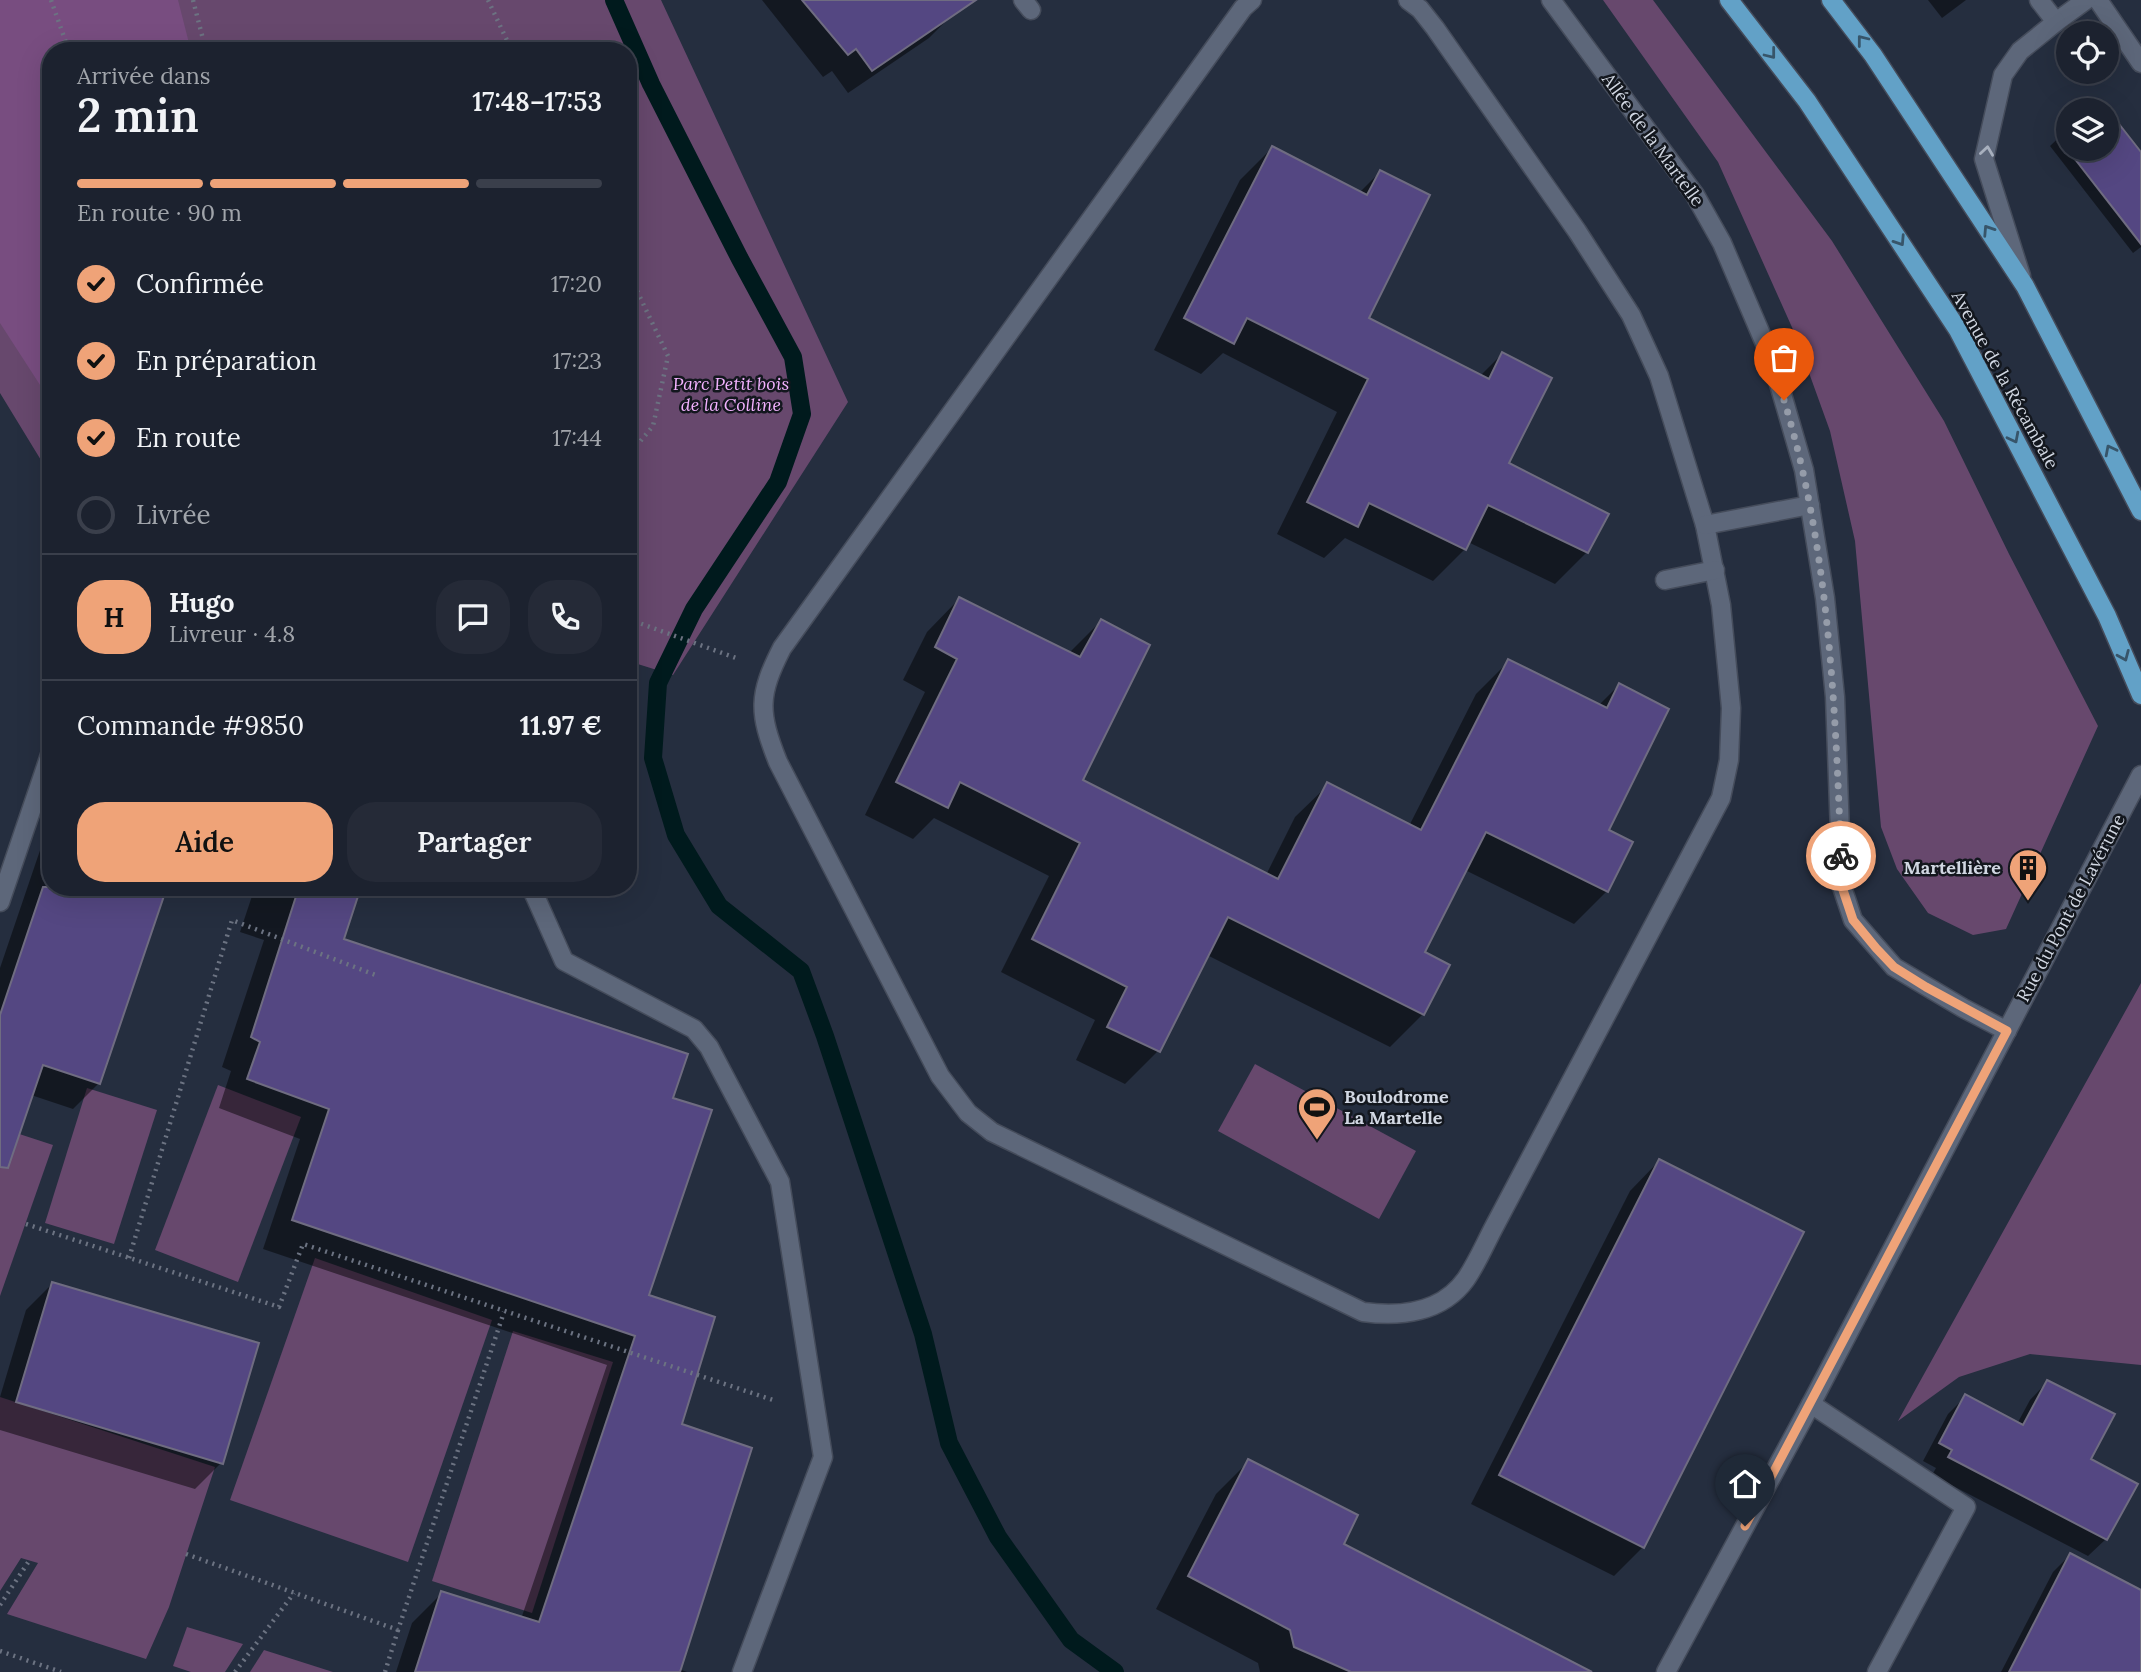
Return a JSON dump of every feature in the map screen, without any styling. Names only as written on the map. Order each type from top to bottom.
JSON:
[{"type":"main road","name":"Avenue de la Récambale","points":[[1729,0],[1808,101],[1958,330],[2107,616],[2141,695]]},
{"type":"main road","points":[[1831,0],[1873,55],[2025,286],[2141,511]]},
{"type":"street","points":[[1252,0],[1243,8],[790,636],[766,681],[763,700],[765,730],[778,762],[940,1076],[968,1113],[992,1132],[1363,1312],[1408,1314],[1452,1294],[1471,1269],[1721,798],[1729,760],[1731,708],[1715,570],[1705,525],[1659,376],[1631,315],[1577,231],[1435,28],[1420,9],[1408,0]]},
{"type":"street","name":"Allée de la Martelle","points":[[1551,0],[1696,195],[1722,243],[1772,360],[1804,470],[1825,598],[1835,697],[1842,887],[1853,920],[1894,967],[2007,1031]]},
{"type":"street","points":[[2025,286],[1984,159],[2003,75],[2020,51],[2056,22],[2039,0]]},
{"type":"street","points":[[2057,21],[2086,0]]},
{"type":"street","points":[[2098,0],[2141,62]]},
{"type":"street","points":[[1705,525],[1810,505]]},
{"type":"street","points":[[1665,580],[1715,570]]},
{"type":"street","name":"Rue du Pont de Lavérune","points":[[1666,1672],[1811,1404],[2141,775]]},
{"type":"street","points":[[0,902],[42,778]]},
{"type":"street","points":[[535,896],[564,961],[694,1029],[709,1047],[780,1182],[823,1457],[742,1672]]},
{"type":"street","points":[[1811,1404],[1966,1507],[1877,1672]]},
{"type":"path","points":[[51,0],[66,42]]},
{"type":"path","points":[[193,0],[204,42]]},
{"type":"path","points":[[488,0],[508,42]]},
{"type":"path","points":[[637,291],[668,356],[653,426],[637,445]]},
{"type":"path","points":[[637,622],[694,642]]},
{"type":"path","points":[[129,1258],[232,920],[379,976]]},
{"type":"path","points":[[26,1224],[279,1307],[303,1244],[817,1415]]},
{"type":"path","points":[[385,1672],[504,1312]]},
{"type":"path","points":[[186,1554],[398,1630]]},
{"type":"path","points":[[0,1605],[29,1561]]},
{"type":"path","points":[[235,1672],[294,1593]]},
{"type":"path","points":[[0,1651],[61,1672]]},
{"type":"green space","name":"Parc Petit bois de la Colline","points":[[0,0],[661,0],[848,402],[673,675],[637,664],[637,42],[42,42],[42,462],[0,393]]},
{"type":"green space","points":[[1603,0],[1653,0],[1832,241],[1944,421],[2098,726],[2006,929],[1973,935],[1928,913],[1897,869],[1881,827],[1855,541],[1830,431],[1795,334],[1718,162]]},
{"type":"green space","points":[[2141,983],[2141,1365],[2030,1354],[1959,1377],[1898,1421]]},
{"type":"green space","name":"Boulodrome La Martelle","points":[[1255,1064],[1416,1151],[1379,1219],[1218,1131]]},
{"type":"green space","points":[[218,1085],[301,1117],[238,1282],[155,1250]]},
{"type":"green space","points":[[87,1088],[157,1110],[114,1244],[45,1223]]},
{"type":"green space","points":[[4,1129],[53,1145],[0,1296],[0,1140]]},
{"type":"green space","points":[[315,1258],[492,1320],[408,1562],[230,1500]]},
{"type":"green space","points":[[513,1331],[613,1362],[532,1613],[432,1581]]},
{"type":"green space","points":[[0,1397],[215,1467],[169,1607],[146,1659],[7,1614],[38,1563],[21,1558],[0,1591]]},
{"type":"green space","points":[[187,1627],[243,1644],[225,1672],[191,1672],[173,1666]]},
{"type":"green space","points":[[264,1650],[333,1672],[250,1672]]},
{"type":"shaded area","points":[[0,0],[178,0],[189,42],[42,42],[42,388],[0,323]]},
{"type":"building","points":[[802,0],[976,0],[872,71],[856,49],[848,55]]},
{"type":"building","points":[[2119,124],[2141,152],[2141,244],[2076,161],[2119,161]]},
{"type":"building","points":[[1272,146],[1367,195],[1380,170],[1430,195],[1369,318],[1489,379],[1502,352],[1552,378],[1509,463],[1609,514],[1588,553],[1488,505],[1466,550],[1369,503],[1358,527],[1307,502],[1368,379],[1247,318],[1234,344],[1184,318]]},
{"type":"building","points":[[959,597],[1080,657],[1101,619],[1150,645],[1083,780],[1278,879],[1327,782],[1421,830],[1508,659],[1607,708],[1619,683],[1669,709],[1609,830],[1633,842],[1608,892],[1486,832],[1425,952],[1450,965],[1424,1015],[1228,917],[1160,1052],[1107,1027],[1127,987],[1032,939],[1080,843],[960,782],[948,808],[896,782],[957,659],[935,647]]},
{"type":"building","points":[[42,890],[42,896],[164,896],[100,1084],[43,1065],[8,1168],[0,1167],[0,1015]]},
{"type":"building","points":[[296,896],[358,896],[344,939],[688,1054],[673,1098],[712,1110],[649,1295],[715,1317],[682,1424],[752,1448],[680,1672],[415,1672],[441,1591],[539,1622],[635,1336],[292,1220],[329,1109],[247,1079],[260,1042],[251,1037]]},
{"type":"building","points":[[1659,1159],[1804,1232],[1644,1548],[1499,1475]]},
{"type":"building","points":[[52,1282],[259,1343],[223,1464],[16,1402]]},
{"type":"building","points":[[2047,1380],[2115,1414],[2091,1459],[2138,1484],[2107,1540],[1948,1457],[1952,1450],[1939,1443],[1965,1394],[2023,1425]]},
{"type":"building","points":[[1248,1459],[1358,1515],[1344,1544],[1592,1672],[1351,1672],[1294,1647],[1290,1630],[1188,1576]]},
{"type":"building","points":[[2070,1553],[2141,1590],[2141,1672],[2009,1672]]},
{"type":"waterway","points":[[614,0],[632,42]]},
{"type":"waterway","points":[[637,52],[740,259],[793,357],[802,414],[778,482],[694,609],[658,683],[653,758],[676,835],[719,906],[801,971],[923,1334],[949,1443],[998,1537],[1071,1640],[1115,1672]]},
{"type":"way so far","points":[[1784,400],[1804,470],[1825,598],[1835,697],[1841,856]]},
{"type":"place","name":"Martellière","points":[[2028,902]]},
{"type":"place","name":"Boulodrome La Martelle","points":[[1317,1141]]},
{"type":"route","points":[[1745,1526],[2007,1031],[1894,967],[1853,920],[1842,887],[1841,856]]}]
